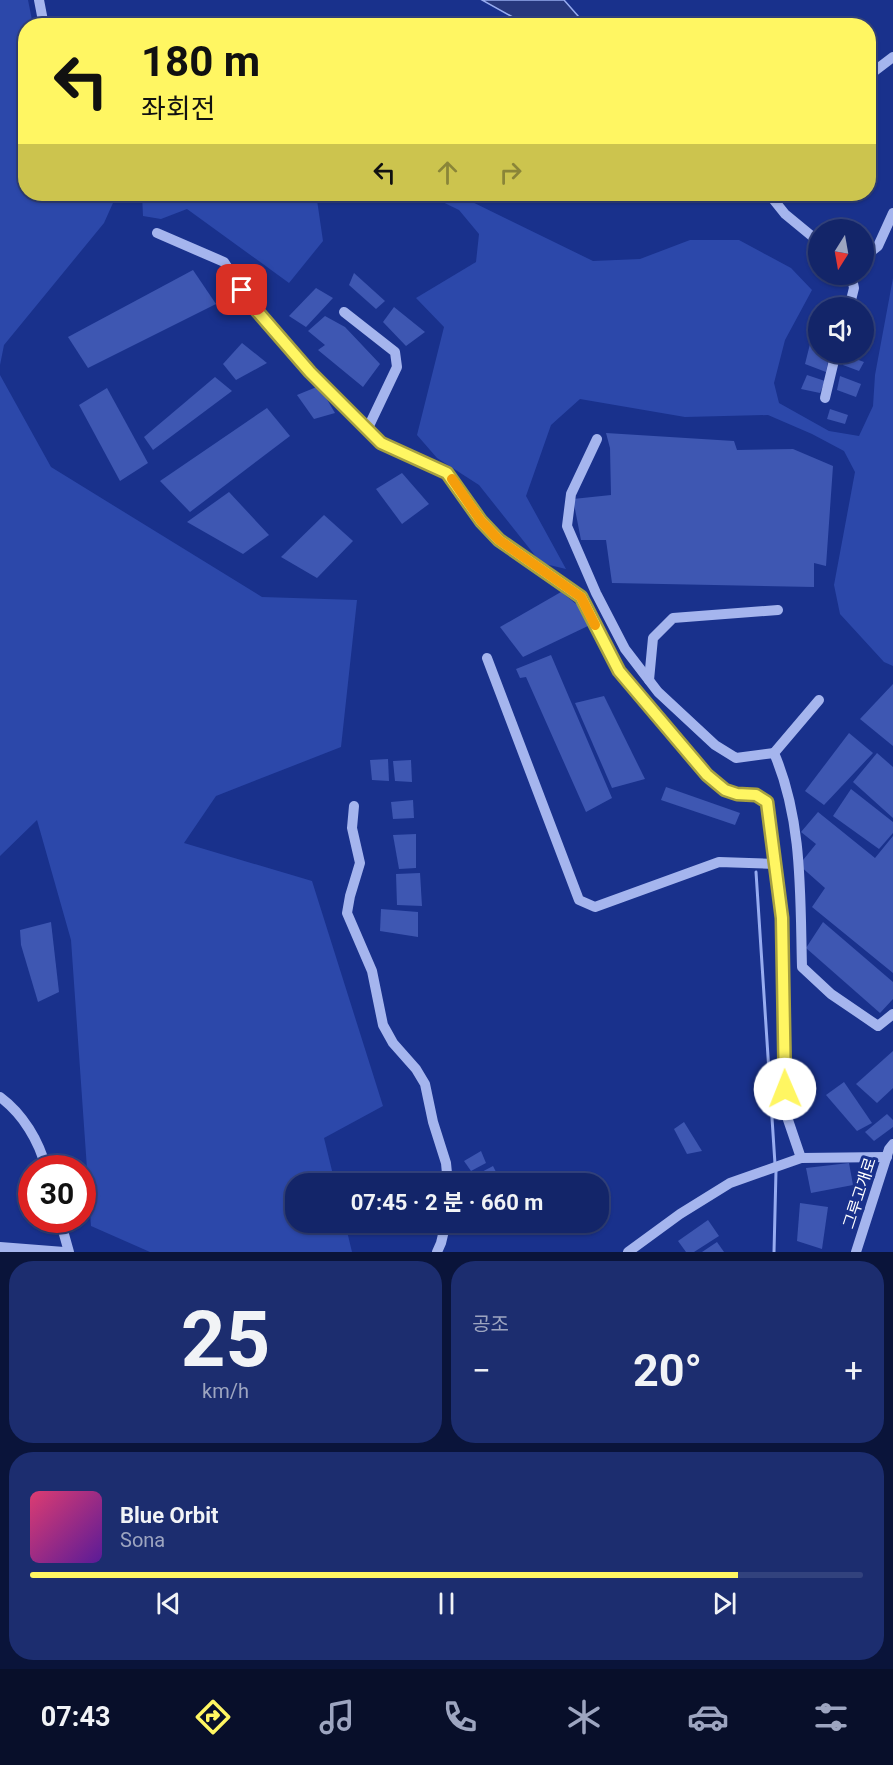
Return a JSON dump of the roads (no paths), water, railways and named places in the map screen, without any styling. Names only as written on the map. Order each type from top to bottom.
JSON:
[{"type":"street","points":[[39,0],[42,18]]},
{"type":"street","points":[[876,70],[893,57]]},
{"type":"street","points":[[775,201],[785,214],[808,233]]},
{"type":"street","points":[[874,249],[878,246],[893,213]]},
{"type":"street","points":[[157,233],[224,262],[251,304],[310,372],[367,430],[381,443],[447,473],[481,521],[499,540],[581,597],[619,671],[707,775],[725,790],[737,794],[756,795],[767,802],[782,918],[786,1111],[801,1158]]},
{"type":"street","points":[[344,312],[395,352],[397,367],[367,430]]},
{"type":"street","points":[[825,398],[833,363]]},
{"type":"street","points":[[597,439],[571,494],[567,526],[596,593],[625,649],[658,692],[715,744],[736,758],[774,753],[819,700]]},
{"type":"street","points":[[649,680],[653,638],[673,618],[778,610]]},
{"type":"street","points":[[487,658],[579,900],[595,907],[719,862],[775,864]]},
{"type":"street","points":[[774,753],[784,777],[798,854],[802,967],[831,994],[878,1026],[893,1014]]},
{"type":"street","points":[[354,806],[351,828],[360,863],[347,913],[372,972],[383,1025],[393,1043],[416,1069],[425,1084],[447,1173]]},
{"type":"street","points":[[0,1097],[9,1104],[27,1126],[43,1155]]},
{"type":"street","name":"그루고개로","points":[[856,1252],[893,1144]]},
{"type":"street","points":[[628,1252],[672,1220],[730,1183],[801,1158],[887,1156]]},
{"type":"street","points":[[64,1233],[69,1252]]},
{"type":"street","points":[[437,1252],[443,1233]]},
{"type":"street","points":[[0,1247],[64,1252]]},
{"type":"waterway","points":[[756,872],[775,1164]]},
{"type":"waterway","points":[[774,1252],[776,1171]]}]
